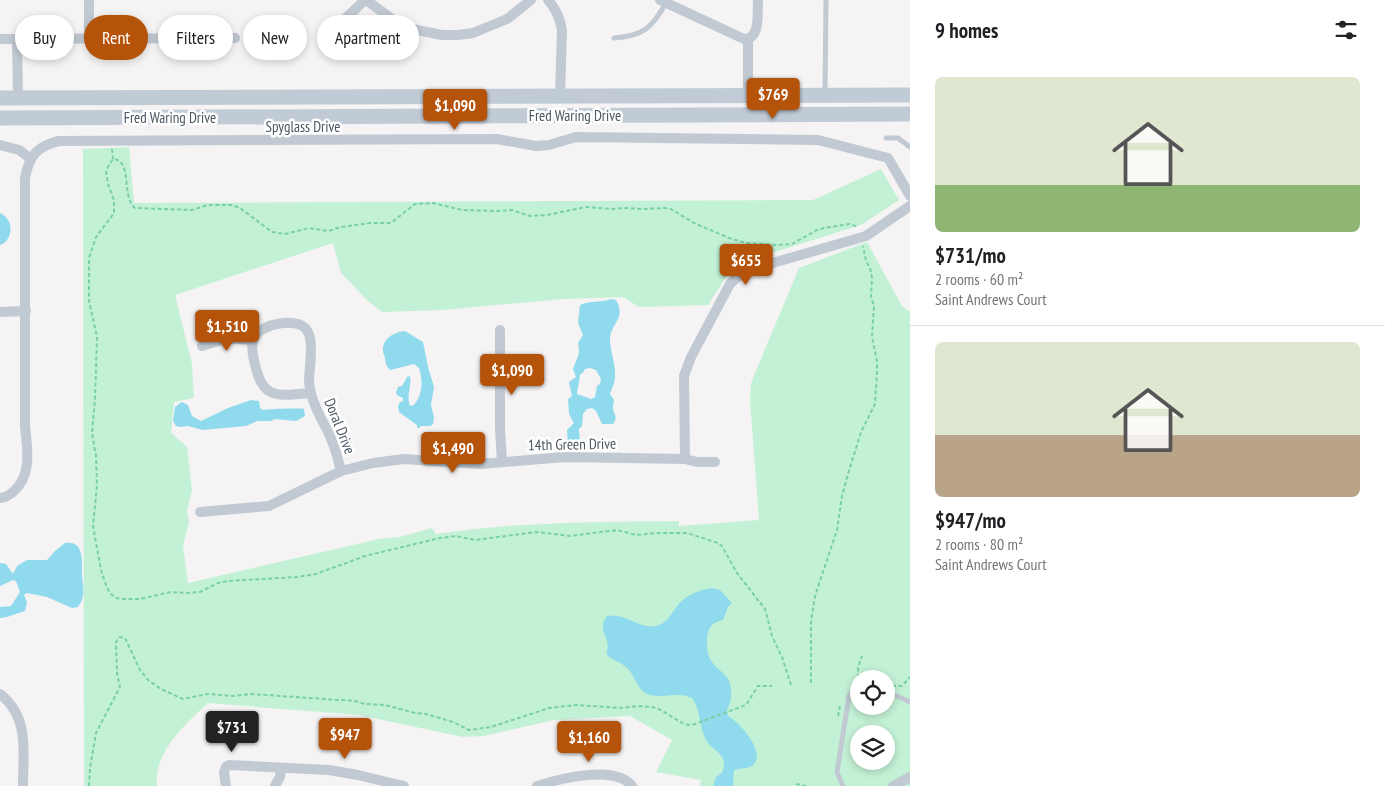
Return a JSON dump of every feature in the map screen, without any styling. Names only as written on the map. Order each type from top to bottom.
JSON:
[{"type":"main road","name":"Fred Waring Drive","points":[[0,98],[910,95]]},
{"type":"main road","points":[[436,116],[485,106],[554,105],[559,102],[560,96]]},
{"type":"main road","points":[[695,115],[731,105],[817,104],[823,101],[825,96]]},
{"type":"main road","points":[[0,107],[13,106],[18,98]]},
{"type":"main road","name":"Fred Waring Drive","points":[[0,118],[910,114]]},
{"type":"street","points":[[89,0],[89,15]]},
{"type":"street","points":[[349,15],[365,0],[399,24],[433,33],[458,35],[473,33],[507,19],[531,0]]},
{"type":"street","points":[[548,0],[560,19],[562,30],[560,96]]},
{"type":"street","points":[[663,1],[737,37],[749,39],[753,37],[756,30],[758,0]]},
{"type":"street","points":[[148,38],[235,38]]},
{"type":"street","points":[[0,39],[15,39]]},
{"type":"street","points":[[748,96],[749,39]]},
{"type":"street","points":[[17,60],[18,98]]},
{"type":"street","name":"Spyglass Drive","points":[[31,159],[39,148],[59,141],[497,139],[536,146],[576,137],[818,140],[888,158],[910,196]]},
{"type":"street","points":[[0,145],[19,150],[31,159],[27,165],[24,178],[25,426],[28,463],[21,485],[6,498],[0,498]]},
{"type":"street","points":[[685,459],[684,376],[691,357],[730,284],[740,275],[752,269],[866,236],[910,206]]},
{"type":"street","points":[[0,312],[26,311]]},
{"type":"street","name":"Doral Drive","points":[[311,393],[279,395],[268,392],[260,381],[252,350],[253,341],[259,332],[285,322],[301,324],[310,334],[311,393],[322,423],[333,443],[341,471]]},
{"type":"street","points":[[500,330],[502,462]]},
{"type":"street","points":[[202,346],[230,338],[253,341]]},
{"type":"street","name":"14th Green Drive","points":[[200,512],[269,506],[341,471],[373,463],[404,459],[480,464],[564,458],[685,459],[697,462],[715,462]]},
{"type":"street","points":[[0,694],[14,708],[22,725],[23,786]]},
{"type":"street","points":[[226,786],[224,772],[226,766],[229,765],[328,770],[404,786]]},
{"type":"street","points":[[275,786],[280,777],[281,768]]},
{"type":"street","points":[[536,786],[568,777],[603,775],[624,778],[632,786]]},
{"type":"street","points":[[893,786],[910,777]]},
{"type":"lane","points":[[825,96],[826,0]]},
{"type":"lane","points":[[614,38],[637,35],[646,29],[654,22],[663,1]]},
{"type":"lane","points":[[886,138],[898,138],[910,147]]},
{"type":"lane","points":[[843,786],[837,772],[850,694]]},
{"type":"lane","points":[[895,695],[910,702]]},
{"type":"path","points":[[791,685],[787,670],[772,636],[762,603],[737,573],[722,546],[687,533],[636,535],[617,530],[570,536],[536,532],[475,540],[456,536],[365,556],[316,574],[228,581],[218,583],[200,592],[171,592],[140,599],[124,600],[116,598],[111,594],[105,582],[94,536],[93,520],[97,485],[96,456],[92,433],[95,399],[96,337],[89,301],[89,258],[96,237],[112,217],[115,209],[106,172],[113,159],[122,162],[127,178],[129,201],[135,208],[192,210],[208,205],[232,205],[240,208],[272,232],[278,234],[285,234],[303,228],[328,231],[370,223],[387,224],[391,223],[415,204],[432,203],[462,210],[512,210],[530,216],[547,215],[586,207],[613,210],[623,208],[665,208],[671,209],[694,223],[729,238],[746,243],[777,245],[792,244],[824,228],[850,224],[858,227]]},
{"type":"path","points":[[811,683],[811,621],[815,596],[837,530],[848,474],[861,432],[873,411],[876,392],[877,361],[872,337],[874,306],[871,297],[872,278],[862,243]]},
{"type":"path","points":[[89,786],[96,733],[120,687],[117,673],[116,642],[120,638],[125,638],[140,670],[148,680],[183,700],[208,694],[326,698],[385,705],[426,714],[474,730],[491,727],[549,708],[577,705],[621,708],[652,707],[659,709],[684,724],[695,724],[746,705],[758,686],[772,686]]},
{"type":"path","points":[[858,670],[862,656]]},
{"type":"path","points":[[895,686],[902,686],[910,677]]},
{"type":"path","points":[[796,784],[806,786]]},
{"type":"green space","points":[[129,147],[134,203],[813,200],[881,169],[899,200],[861,225],[752,259],[729,272],[708,305],[639,307],[623,297],[563,299],[442,310],[382,312],[368,301],[341,273],[333,243],[175,295],[192,364],[194,398],[174,402],[171,433],[187,447],[192,490],[187,511],[189,522],[183,546],[188,583],[379,539],[400,537],[432,528],[436,534],[496,527],[557,523],[679,521],[679,526],[759,520],[750,400],[753,378],[799,268],[867,242],[902,306],[910,312],[910,786],[700,786],[701,780],[656,772],[672,740],[630,716],[554,720],[484,736],[463,737],[359,715],[208,703],[181,729],[166,751],[160,762],[157,786],[84,786],[83,149]]},
{"type":"water","points":[[0,213],[5,216],[10,224],[10,234],[8,239],[0,245]]},
{"type":"water","points":[[616,300],[620,311],[610,337],[615,372],[610,394],[614,400],[613,410],[616,419],[613,424],[602,424],[596,411],[592,408],[587,409],[583,414],[582,426],[579,429],[580,445],[568,446],[567,430],[574,423],[569,414],[568,399],[572,396],[569,382],[576,377],[573,369],[579,353],[578,343],[583,335],[578,323],[580,305]],"holes":[[[585,369],[596,370],[601,379],[600,384],[597,386],[595,397],[591,399],[577,394],[580,375]]]},
{"type":"water","points":[[405,331],[423,342],[434,387],[431,405],[434,418],[433,424],[430,426],[420,426],[420,428],[417,428],[417,425],[399,412],[398,406],[403,401],[403,398],[397,395],[396,392],[407,377],[410,376],[410,406],[414,405],[417,401],[422,383],[419,368],[414,364],[390,370],[386,364],[383,346],[387,339],[393,334]]},
{"type":"water","points":[[251,400],[259,401],[260,408],[263,410],[304,409],[305,416],[296,421],[275,419],[271,421],[257,421],[246,426],[203,430],[188,426],[176,426],[173,421],[175,407],[182,402],[188,405],[192,416],[201,421],[228,408]]},
{"type":"water","points":[[65,543],[76,545],[81,552],[83,594],[78,607],[72,608],[47,597],[27,593],[24,595],[27,602],[25,611],[0,618],[0,607],[11,606],[20,592],[16,581],[13,580],[0,586],[0,563],[6,564],[13,574],[17,566],[27,560],[47,560]]},
{"type":"water","points":[[712,588],[720,590],[732,603],[728,607],[723,620],[714,623],[708,632],[707,647],[709,656],[727,678],[731,687],[730,704],[727,709],[728,716],[739,724],[750,738],[757,753],[753,765],[734,770],[733,786],[713,786],[716,777],[722,773],[724,761],[720,754],[706,740],[697,708],[692,698],[681,695],[656,696],[643,691],[628,669],[606,654],[608,648],[603,630],[604,621],[607,616],[621,617],[646,626],[662,624],[685,598]]}]
